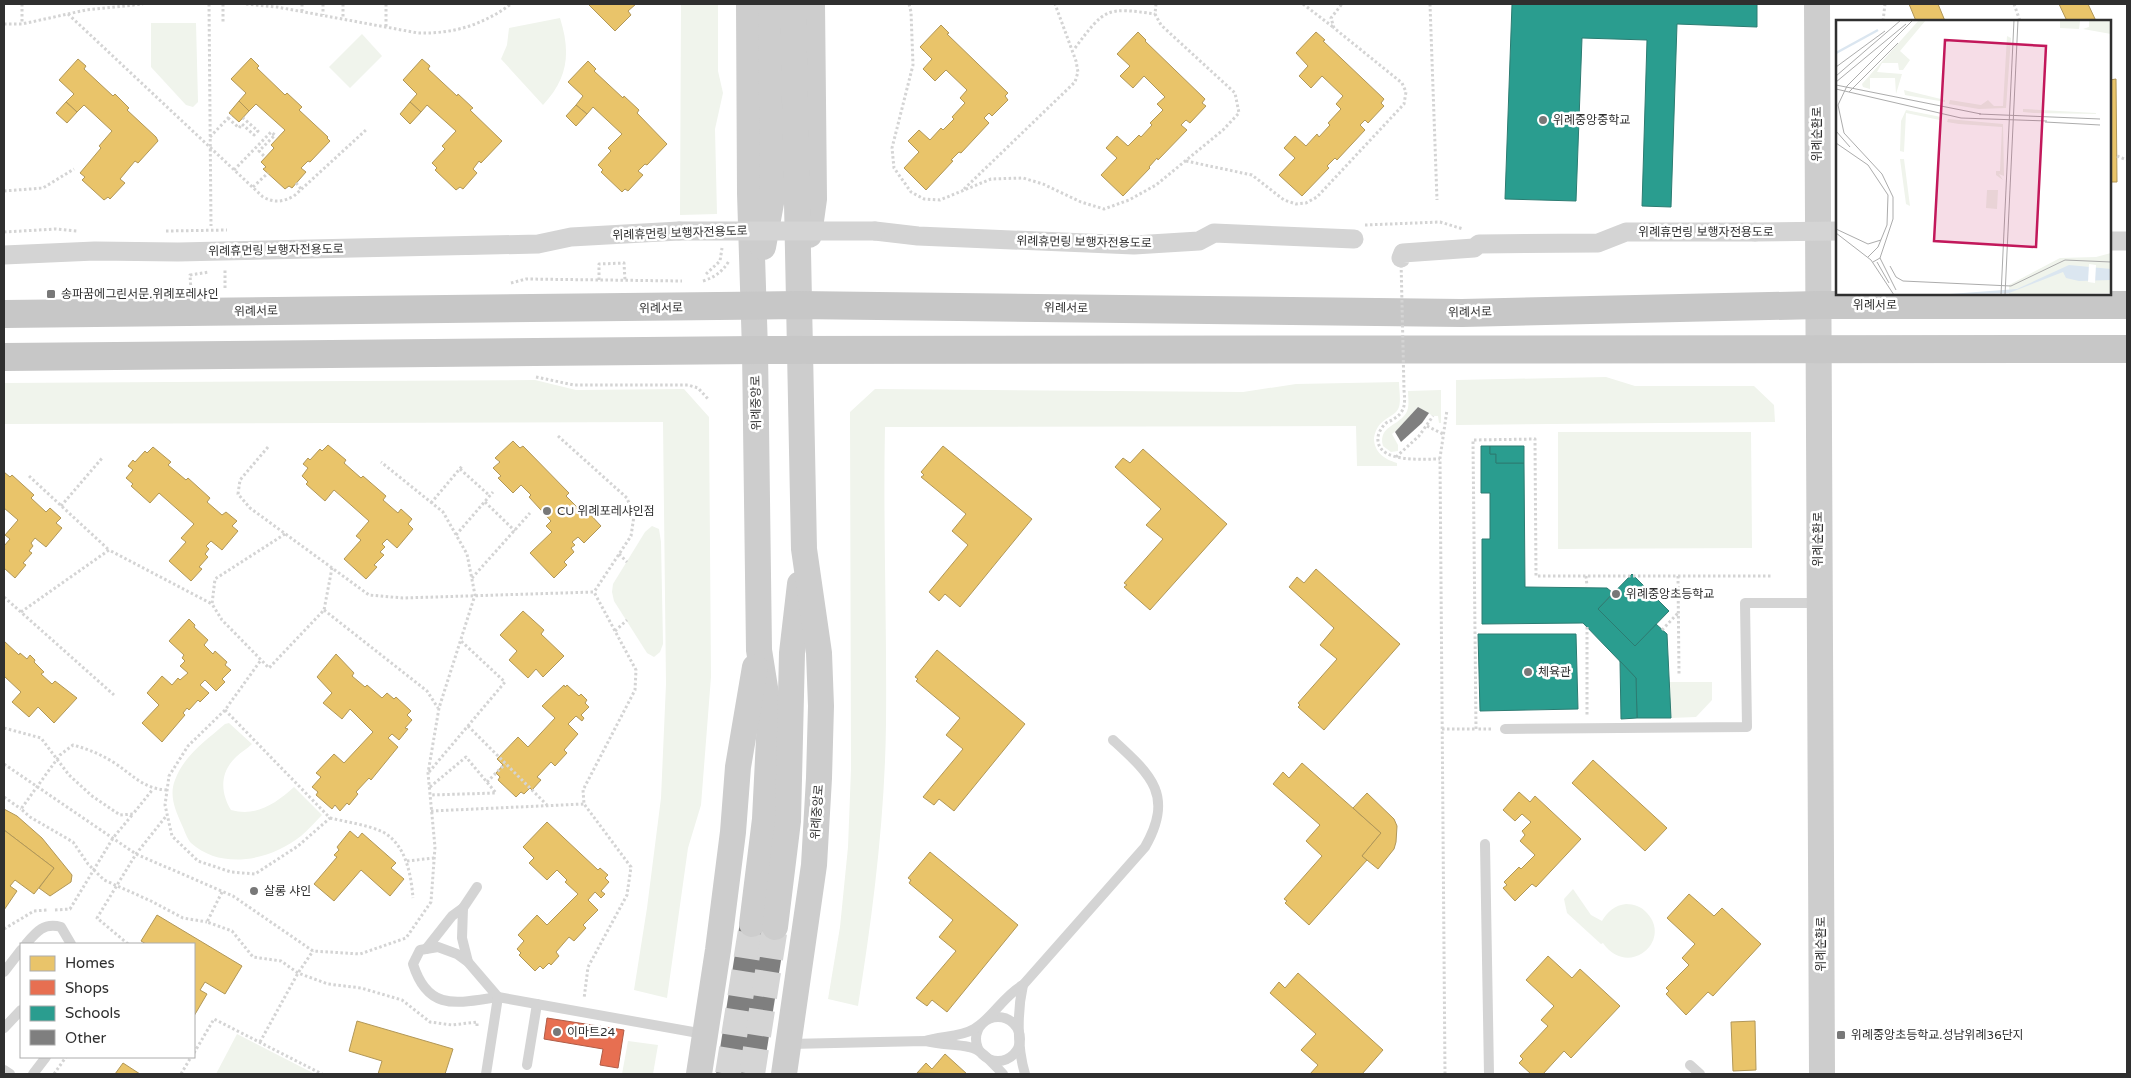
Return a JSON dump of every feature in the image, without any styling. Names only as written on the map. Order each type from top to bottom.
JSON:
[{"type":"main road","name":"위례중앙로","points":[[749,4],[759,650],[770,719],[765,819],[764,926],[788,821],[792,653],[804,549]]},
{"type":"main road","name":"위례중앙로","points":[[753,307],[772,192],[771,4]]},
{"type":"main road","name":"위례중앙로","points":[[784,1074],[814,865],[821,706],[819,653],[804,549],[793,4]]},
{"type":"main road","name":"위례중앙로","points":[[798,305],[814,199],[812,4]]},
{"type":"main road","name":"위례순환로","points":[[1817,4],[1817,349],[1822,1074]]},
{"type":"main road","name":"위례서로","points":[[4,314],[798,305],[1462,313],[1818,305],[2127,305]]},
{"type":"main road","points":[[4,357],[755,350],[2127,349]]},
{"type":"main road","name":"위례중앙로","points":[[699,1074],[718,950],[733,832],[738,767],[759,650]]},
{"type":"street","name":"위례휴먼링 보행자전용도로","points":[[4,255],[538,244],[571,237],[679,231],[875,231],[918,236],[1134,245],[1198,241],[1214,233],[1354,239]]},
{"type":"street","name":"위례휴먼링 보행자전용도로","points":[[1401,259],[1403,253],[1474,248],[1479,244],[1598,243],[1626,232],[1836,231]]},
{"type":"street","points":[[2111,241],[2127,241]]},
{"type":"lane","points":[[1505,729],[1747,726],[1745,602],[1819,602]]},
{"type":"lane","points":[[1003,1074],[978,1048],[976,1041],[980,1027],[1012,991],[1023,985],[1135,860],[1149,839],[1156,824],[1158,806],[1152,781],[1144,769],[1113,740]]},
{"type":"lane","points":[[1485,844],[1489,1074]]},
{"type":"lane","points":[[426,949],[452,916],[463,908],[476,887]]},
{"type":"lane","points":[[463,908],[462,938],[468,962]]},
{"type":"lane","points":[[27,943],[37,931],[53,925],[61,927],[70,943]]},
{"type":"lane","points":[[486,1074],[498,997],[468,962],[457,954],[438,947],[420,950],[413,964],[418,980],[425,990],[440,1000],[460,1003],[498,997],[705,1034]]},
{"type":"lane","points":[[4,972],[20,951]]},
{"type":"lane","points":[[788,1044],[924,1041],[940,1045],[969,1047],[987,1059],[1001,1061],[1014,1055],[1020,1042],[1019,1004],[1023,985]]},
{"type":"lane","points":[[527,1065],[537,1004]]},
{"type":"lane","points":[[4,1028],[20,1011]]},
{"type":"lane","points":[[924,1041],[940,1036],[965,1033],[999,1017],[1006,1019],[1012,1022],[1020,1035],[1025,1074]]},
{"type":"lane","points":[[33,1074],[45,1058]]},
{"type":"lane","points":[[1690,1065],[1700,1074]]},
{"type":"lane","points":[[4,1070],[10,1074]]},
{"type":"path","points":[[22,4],[22,24]]},
{"type":"path","points":[[4,24],[22,24],[86,10],[142,4]]},
{"type":"path","points":[[209,4],[211,226]]},
{"type":"path","points":[[223,4],[223,24]]},
{"type":"path","points":[[246,4],[302,11],[418,33],[447,32],[475,25],[511,4]]},
{"type":"path","points":[[302,4],[302,11]]},
{"type":"path","points":[[323,4],[323,15]]},
{"type":"path","points":[[343,4],[343,19]]},
{"type":"path","points":[[386,4],[386,27]]},
{"type":"path","points":[[909,4],[913,65],[892,148],[894,168],[911,192],[924,199],[940,200],[991,179],[1023,178],[1043,184],[1081,202],[1104,209],[1129,200],[1156,185],[1223,130],[1239,113],[1235,93],[1161,25],[1155,14],[1156,4]]},
{"type":"path","points":[[962,191],[1075,82],[1078,72],[1076,61],[1055,4]]},
{"type":"path","points":[[1186,161],[1252,175],[1284,200],[1296,204],[1306,203],[1317,198],[1404,104],[1406,92],[1402,83],[1302,4]]},
{"type":"path","points":[[1334,28],[1331,18],[1342,4]]},
{"type":"path","points":[[1430,4],[1437,200]]},
{"type":"path","points":[[1883,20],[1885,4]]},
{"type":"path","points":[[2014,4],[2020,20]]},
{"type":"path","points":[[1075,48],[1095,21],[1107,12],[1123,9],[1155,14]]},
{"type":"path","points":[[68,14],[263,197],[272,201],[286,201],[302,190],[367,129]]},
{"type":"path","points":[[210,138],[230,116],[239,128],[242,124],[254,135],[258,131],[243,118]]},
{"type":"path","points":[[234,170],[271,132],[275,136],[259,151],[265,157]]},
{"type":"path","points":[[2117,156],[2127,160]]},
{"type":"path","points":[[4,191],[43,188],[74,169]]},
{"type":"path","points":[[253,187],[268,173]]},
{"type":"path","points":[[296,183],[302,190]]},
{"type":"path","points":[[612,257],[612,263]]},
{"type":"path","points":[[1401,259],[1403,410],[1395,419],[1385,424],[1379,432],[1377,439],[1383,452],[1396,457],[1440,459]]},
{"type":"path","points":[[600,280],[599,264],[612,263],[624,263],[625,280]]},
{"type":"path","points":[[225,269],[225,290]]},
{"type":"path","points":[[528,377],[538,377],[574,385],[688,385],[698,388],[709,400]]},
{"type":"path","points":[[1445,1074],[1440,459],[1447,410]]},
{"type":"path","points":[[1396,457],[1408,448],[1433,416]]},
{"type":"path","points":[[1427,426],[1443,434]]},
{"type":"path","points":[[558,436],[627,498],[634,516],[631,536],[594,592]]},
{"type":"path","points":[[1476,729],[1473,440],[1535,439],[1536,576],[1772,576]]},
{"type":"path","points":[[268,447],[240,480],[238,494],[250,508],[369,595],[403,598],[594,592]]},
{"type":"path","points":[[61,506],[103,457]]},
{"type":"path","points":[[4,764],[136,854],[233,896],[313,951],[360,954],[406,938],[431,902],[434,858],[428,773],[439,708],[476,595],[467,554],[443,512],[381,462]]},
{"type":"path","points":[[432,503],[462,467],[490,496]]},
{"type":"path","points":[[29,476],[109,550],[212,604],[222,620],[269,668],[324,610],[332,568]]},
{"type":"path","points":[[456,535],[493,492]]},
{"type":"path","points":[[485,502],[515,531]]},
{"type":"path","points":[[472,578],[530,514]]},
{"type":"path","points":[[212,604],[215,579],[285,534]]},
{"type":"path","points":[[20,612],[109,550]]},
{"type":"path","points":[[619,554],[626,562]]},
{"type":"path","points":[[1586,576],[1587,586]]},
{"type":"path","points":[[1678,576],[1679,674]]},
{"type":"path","points":[[582,1012],[588,967],[628,895],[630,867],[584,804],[584,790],[636,690],[636,670],[594,592]]},
{"type":"path","points":[[4,597],[114,695]]},
{"type":"path","points":[[324,610],[427,691],[439,708]]},
{"type":"path","points":[[1662,630],[1679,612]]},
{"type":"path","points":[[615,631],[627,620]]},
{"type":"path","points":[[1587,627],[1588,728]]},
{"type":"path","points":[[428,773],[505,682],[461,641]]},
{"type":"path","points":[[261,660],[225,710],[188,746],[169,776],[165,805],[172,836],[198,861],[231,872],[255,874],[298,846],[330,818]]},
{"type":"path","points":[[225,710],[330,818],[383,832],[397,844],[406,861],[412,881],[413,898]]},
{"type":"path","points":[[468,726],[548,806]]},
{"type":"path","points":[[4,728],[41,738],[69,775],[92,796],[120,815],[133,814]]},
{"type":"path","points":[[1442,729],[1505,729]]},
{"type":"path","points":[[21,810],[58,758],[74,745],[93,751],[114,762],[153,789],[167,790]]},
{"type":"path","points":[[430,787],[466,757],[496,793],[430,795]]},
{"type":"path","points":[[487,782],[505,764]]},
{"type":"path","points":[[70,909],[113,838],[153,789]]},
{"type":"path","points":[[4,796],[21,810],[73,842],[104,880],[183,918],[207,922],[232,931],[253,957],[281,961],[298,973],[328,984],[361,988],[402,1000],[430,1022],[452,1025],[477,1022],[476,1031]]},
{"type":"path","points":[[431,811],[584,804]]},
{"type":"path","points":[[127,943],[97,918],[136,854],[168,815]]},
{"type":"path","points":[[406,861],[434,858]]},
{"type":"path","points":[[207,922],[222,892]]},
{"type":"path","points":[[260,1042],[298,973],[313,951]]},
{"type":"path","points":[[195,1051],[214,1019],[322,1074]]},
{"type":"path","points":[[181,1074],[190,1058]]},
{"type":"shaded area","points":[[681,4],[718,4],[718,71],[723,93],[715,129],[717,214],[680,215]]},
{"type":"shaded area","points":[[560,18],[566,43],[565,64],[558,85],[543,105],[501,59],[507,45],[509,28]]},
{"type":"shaded area","points":[[151,23],[196,23],[198,102],[193,107],[186,105],[151,67]]},
{"type":"shaded area","points":[[362,34],[382,56],[350,88],[329,67]]},
{"type":"shaded area","points":[[1606,377],[1635,386],[1754,386],[1774,405],[1775,422],[1456,425],[1456,380]]},
{"type":"shaded area","points":[[535,380],[576,390],[684,389],[709,417],[711,677],[701,805],[688,848],[667,998],[634,990],[661,798],[666,684],[663,422],[4,424],[4,383]]},
{"type":"shaded area","points":[[1399,382],[1399,407],[1394,414],[1379,426],[1374,438],[1378,451],[1384,457],[1397,463],[1397,466],[1357,466],[1356,426],[885,427],[886,723],[877,865],[869,936],[858,1006],[828,999],[840,927],[848,847],[851,769],[850,412],[875,389],[1243,392],[1296,384]]},
{"type":"shaded area","points":[[1441,390],[1441,423],[1439,423],[1438,416],[1433,416],[1418,407],[1406,422],[1392,434],[1398,445],[1398,451],[1391,452],[1383,446],[1382,439],[1384,433],[1406,414],[1408,391]]},
{"type":"shaded area","points":[[1558,432],[1751,432],[1752,548],[1558,549]]},
{"type":"shaded area","points":[[652,526],[659,529],[661,542],[663,644],[660,652],[654,657],[647,653],[614,601],[612,592],[613,584],[645,532]]},
{"type":"shaded area","points":[[1669,682],[1712,682],[1712,700],[1696,717],[1671,718]]},
{"type":"shaded area","points":[[229,723],[252,744],[231,763],[224,776],[225,796],[231,810],[249,812],[265,808],[280,799],[294,787],[322,815],[301,836],[289,844],[276,851],[246,859],[217,857],[203,852],[191,843],[173,802],[173,786],[184,763],[204,742],[225,724]]},
{"type":"shaded area","points":[[1573,889],[1591,915],[1602,921],[1606,915],[1618,906],[1626,904],[1643,909],[1654,924],[1655,935],[1651,944],[1644,952],[1635,957],[1624,957],[1613,953],[1567,913],[1564,899]]},
{"type":"shaded area","points":[[237,1034],[313,1073],[216,1074]]},
{"type":"shaded area","points":[[628,1041],[658,1045],[653,1074],[622,1074]]},
{"type":"building: Homes","points":[[588,4],[636,4],[628,11],[631,15],[615,31]]},
{"type":"building: Homes","points":[[1909,4],[1938,4],[1945,20],[1916,20]]},
{"type":"building: Homes","points":[[2059,4],[2088,4],[2096,20],[2067,20]]},
{"type":"building: Homes","points":[[941,25],[949,33],[947,34],[1008,93],[1005,96],[1008,100],[992,116],[989,113],[984,118],[989,123],[961,153],[959,152],[951,160],[953,161],[926,190],[904,168],[919,152],[908,141],[919,130],[930,140],[941,128],[943,130],[954,119],[952,117],[965,103],[960,98],[967,90],[946,70],[935,81],[923,69],[932,59],[920,47]]},
{"type":"building: Homes","points":[[1138,32],[1205,99],[1202,103],[1206,106],[1190,123],[1186,120],[1181,125],[1187,130],[1158,160],[1157,158],[1123,196],[1101,175],[1117,158],[1106,148],[1117,136],[1128,146],[1139,135],[1141,137],[1152,125],[1150,123],[1163,110],[1157,104],[1165,97],[1144,76],[1133,88],[1120,76],[1130,66],[1117,54]]},
{"type":"building: Homes","points":[[1316,32],[1384,99],[1381,103],[1384,106],[1368,123],[1365,120],[1360,125],[1365,130],[1337,160],[1335,158],[1327,166],[1329,168],[1302,196],[1279,175],[1295,158],[1284,148],[1295,136],[1306,146],[1317,134],[1319,137],[1330,125],[1328,123],[1341,109],[1336,104],[1343,96],[1322,76],[1311,88],[1299,76],[1308,66],[1296,53]]},
{"type":"building: Homes","points":[[251,58],[259,66],[257,68],[285,95],[287,93],[302,107],[299,110],[330,141],[310,162],[308,161],[301,168],[306,172],[292,188],[289,186],[285,189],[263,169],[266,167],[261,162],[274,148],[271,145],[285,130],[256,104],[249,111],[239,101],[246,93],[231,79]]},
{"type":"building: Homes","points":[[78,59],[86,66],[84,69],[113,96],[115,94],[129,108],[127,110],[158,141],[138,163],[135,161],[120,179],[125,183],[110,199],[108,197],[104,200],[82,180],[85,177],[80,173],[101,148],[99,146],[112,131],[84,105],[77,112],[66,102],[74,94],[59,80]]},
{"type":"building: Homes","points":[[422,59],[430,66],[428,69],[473,108],[470,110],[502,141],[481,163],[479,161],[473,169],[477,173],[463,189],[460,187],[456,190],[435,170],[437,168],[432,163],[445,149],[442,146],[456,131],[427,105],[421,112],[410,102],[417,94],[403,80]]},
{"type":"building: Homes","points":[[588,61],[596,69],[594,71],[639,110],[637,113],[667,144],[647,165],[645,164],[638,171],[643,175],[628,191],[625,189],[622,192],[601,172],[603,170],[598,165],[611,151],[608,148],[622,134],[593,107],[587,114],[576,105],[583,96],[568,82]]},
{"type":"building: Homes","points":[[2116,79],[2117,182],[2111,182],[2111,80]]},
{"type":"building: Homes","points":[[239,101],[249,111],[239,122],[229,113]]},
{"type":"building: Homes","points":[[66,102],[77,112],[67,123],[56,113]]},
{"type":"building: Homes","points":[[410,102],[421,112],[410,124],[400,114]]},
{"type":"building: Homes","points":[[576,105],[587,114],[576,126],[566,116]]},
{"type":"building: Homes","points":[[513,441],[520,448],[523,446],[569,493],[566,496],[584,514],[587,511],[601,526],[584,543],[578,537],[572,542],[575,545],[571,548],[574,552],[564,562],[567,565],[554,578],[530,553],[552,532],[546,526],[551,521],[529,497],[531,495],[521,485],[513,493],[498,478],[501,476],[493,468],[500,462],[495,458]]},
{"type":"building: Homes","points":[[328,445],[346,460],[344,463],[361,478],[363,476],[386,496],[383,500],[398,513],[401,509],[412,519],[408,524],[413,529],[397,548],[387,539],[382,544],[385,547],[380,552],[384,555],[374,565],[377,567],[366,579],[344,559],[361,540],[356,536],[369,521],[334,490],[325,501],[306,484],[308,482],[302,476],[308,468],[303,464],[308,458],[310,460],[320,449],[322,451]]},
{"type":"building: Homes","points":[[943,446],[1032,519],[960,607],[945,594],[939,601],[929,592],[968,545],[952,531],[966,514],[921,477],[924,475],[921,472]]},
{"type":"building: Homes","points":[[153,447],[171,462],[168,465],[186,480],[188,478],[210,498],[207,502],[222,515],[226,512],[237,521],[232,526],[238,531],[222,550],[211,541],[206,546],[209,549],[205,554],[208,557],[199,567],[202,569],[191,581],[169,561],[186,542],[181,538],[194,524],[159,493],[150,503],[131,486],[133,484],[126,478],[133,470],[128,466],[133,460],[135,462],[145,451],[147,453]]},
{"type":"building: Homes","points":[[1143,449],[1227,524],[1150,610],[1124,587],[1127,585],[1124,583],[1163,539],[1146,525],[1161,509],[1115,467],[1123,458],[1130,463]]},
{"type":"building: Homes","points":[[4,472],[10,477],[12,475],[34,495],[31,498],[46,512],[50,508],[61,518],[56,523],[62,528],[46,547],[35,538],[31,543],[33,546],[29,551],[32,553],[23,563],[26,565],[15,578],[4,568],[4,546],[10,539],[5,535],[18,520],[4,508]]},
{"type":"building: Homes","points":[[1316,569],[1400,644],[1324,730],[1298,707],[1300,705],[1298,703],[1337,659],[1320,645],[1334,628],[1289,587],[1297,577],[1304,583]]},
{"type":"building: Homes","points":[[523,611],[544,630],[541,634],[564,656],[543,677],[536,669],[528,678],[509,660],[517,651],[500,635]]},
{"type":"building: Homes","points":[[189,619],[195,625],[194,627],[208,640],[204,645],[213,654],[215,651],[227,662],[225,665],[231,670],[222,679],[225,682],[216,691],[205,680],[200,685],[209,693],[200,702],[198,700],[189,710],[187,708],[183,713],[185,715],[162,742],[142,723],[159,705],[147,693],[162,676],[172,685],[178,678],[180,680],[188,673],[180,666],[185,661],[182,658],[184,655],[169,641]]},
{"type":"building: Homes","points":[[4,641],[19,655],[20,653],[27,659],[30,655],[44,672],[41,674],[52,684],[55,681],[77,698],[54,723],[38,707],[29,717],[12,702],[21,692],[4,676]]},
{"type":"building: Homes","points":[[937,650],[1025,724],[954,811],[939,799],[934,805],[923,797],[963,749],[946,735],[960,718],[916,681],[918,679],[915,677]]},
{"type":"building: Homes","points":[[336,654],[354,673],[352,676],[365,687],[367,685],[382,698],[387,693],[394,699],[396,697],[411,711],[407,715],[412,720],[405,728],[408,729],[399,740],[392,734],[388,738],[398,747],[371,780],[369,778],[356,792],[358,794],[349,805],[347,803],[340,811],[335,805],[332,809],[316,795],[318,792],[312,787],[321,777],[316,773],[334,754],[344,763],[373,732],[350,709],[342,719],[323,703],[332,693],[317,677]]},
{"type":"building: Homes","points":[[564,685],[565,687],[567,685],[579,696],[581,694],[587,700],[585,703],[589,707],[581,715],[584,718],[582,721],[576,716],[568,724],[578,734],[564,750],[567,753],[555,766],[551,762],[537,777],[541,780],[532,790],[530,788],[524,794],[521,792],[516,797],[498,780],[500,777],[496,773],[503,765],[497,759],[518,737],[528,747],[555,718],[542,706]]},
{"type":"building: Homes","points":[[1593,760],[1667,828],[1645,851],[1572,783]]},
{"type":"building: Homes","points":[[1302,763],[1381,833],[1362,856],[1367,860],[1309,925],[1285,903],[1287,901],[1284,899],[1322,856],[1306,841],[1320,825],[1273,784],[1283,772],[1289,778]]},
{"type":"building: Homes","points":[[1519,792],[1530,802],[1535,796],[1581,839],[1536,887],[1532,884],[1515,901],[1503,888],[1507,885],[1504,882],[1535,855],[1520,841],[1525,835],[1522,831],[1531,822],[1522,814],[1515,821],[1503,810]]},
{"type":"building: Homes","points":[[1367,793],[1394,819],[1397,826],[1394,849],[1378,869],[1362,856],[1381,833],[1353,808]]},
{"type":"building: Homes","points":[[4,809],[17,816],[42,838],[72,875],[71,882],[50,896],[39,888],[54,868],[4,830]]},
{"type":"building: Homes","points":[[547,822],[598,870],[600,868],[608,875],[605,878],[609,882],[601,891],[605,894],[601,898],[595,892],[588,900],[598,910],[583,925],[586,928],[574,941],[569,937],[556,952],[559,956],[551,965],[549,963],[543,969],[540,966],[535,971],[519,955],[521,953],[517,949],[524,941],[518,935],[537,915],[547,925],[578,894],[565,882],[567,880],[557,870],[547,880],[529,863],[534,858],[523,847]]},
{"type":"building: Homes","points":[[4,830],[54,868],[34,894],[15,880],[10,886],[17,891],[4,910]]},
{"type":"building: Homes","points":[[350,831],[358,838],[362,833],[396,863],[391,868],[404,879],[390,896],[361,870],[334,901],[314,884],[337,857],[334,855],[339,850],[337,847]]},
{"type":"building: Homes","points":[[930,852],[1018,925],[947,1012],[932,1000],[927,1006],[916,998],[956,951],[939,937],[953,920],[909,883],[911,880],[908,878]]},
{"type":"building: Homes","points":[[1689,894],[1714,916],[1722,908],[1761,944],[1713,996],[1708,992],[1686,1015],[1666,994],[1669,991],[1666,988],[1689,965],[1682,958],[1695,944],[1667,918]]},
{"type":"building: Homes","points":[[157,915],[242,966],[225,994],[205,982],[200,990],[207,994],[195,1014],[195,943],[144,943],[141,941]]},
{"type":"building: Homes","points":[[1548,956],[1572,978],[1580,969],[1620,1006],[1571,1058],[1564,1051],[1543,1074],[1531,1074],[1519,1063],[1523,1059],[1520,1056],[1548,1026],[1541,1020],[1554,1006],[1526,980]]},
{"type":"building: Homes","points":[[1298,973],[1383,1050],[1362,1074],[1310,1074],[1318,1065],[1301,1050],[1316,1034],[1270,993],[1279,982],[1285,988]]},
{"type":"building: Homes","points":[[357,1021],[453,1049],[445,1074],[378,1074],[382,1061],[349,1051]]},
{"type":"building: Homes","points":[[1755,1021],[1756,1070],[1733,1071],[1731,1022]]},
{"type":"building: Homes","points":[[945,1054],[967,1074],[917,1073],[926,1063],[932,1069]]},
{"type":"building: Homes","points":[[123,1063],[140,1074],[115,1074]]},
{"type":"building: Shops","points":[[547,1018],[624,1030],[618,1068],[600,1065],[603,1049],[544,1039]]},
{"type":"building: Schools","name":"위례중앙중학교","points":[[1512,4],[1757,4],[1757,27],[1677,24],[1671,207],[1642,206],[1647,40],[1582,38],[1576,201],[1505,199]]},
{"type":"building: Schools","points":[[1481,446],[1490,446],[1490,454],[1496,454],[1496,463],[1524,463],[1525,587],[1607,588],[1613,593],[1598,609],[1635,646],[1656,624],[1667,634],[1671,718],[1637,718],[1636,678],[1583,623],[1482,624],[1482,539],[1490,539],[1490,493],[1481,493]]},
{"type":"building: Schools","points":[[1490,446],[1524,446],[1524,463],[1496,463],[1496,454],[1490,454]]},
{"type":"building: Schools","points":[[1632,574],[1669,611],[1635,646],[1598,609]]},
{"type":"building: Schools","name":"체육관","points":[[1478,634],[1576,634],[1578,709],[1480,711]]},
{"type":"building: Schools","points":[[1620,661],[1636,678],[1637,718],[1621,719]]},
{"type":"building: Other","points":[[1418,407],[1429,413],[1422,423],[1401,442],[1395,432]]},
{"type":"building: Other","points":[[740,922],[786,929],[763,1074],[716,1074]]},
{"type":"tunnel","points":[[728,1074],[752,924]]},
{"type":"tunnel","points":[[752,1074],[775,927]]},
{"type":"place","name":"위례중앙중학교","points":[[1543,120]]},
{"type":"place","name":"송파꿈에그린서문.위례포레샤인","points":[[51,294]]},
{"type":"place","name":"CU 위례포레샤인점","points":[[547,511]]},
{"type":"place","name":"위례중앙초등학교","points":[[1616,594]]},
{"type":"place","name":"체육관","points":[[1528,672]]},
{"type":"place","name":"살롱 샤인","points":[[254,891]]},
{"type":"place","name":"이마트24","points":[[557,1032]]},
{"type":"place","name":"위례중앙초등학교.성남위례36단지","points":[[1841,1035]]}]
